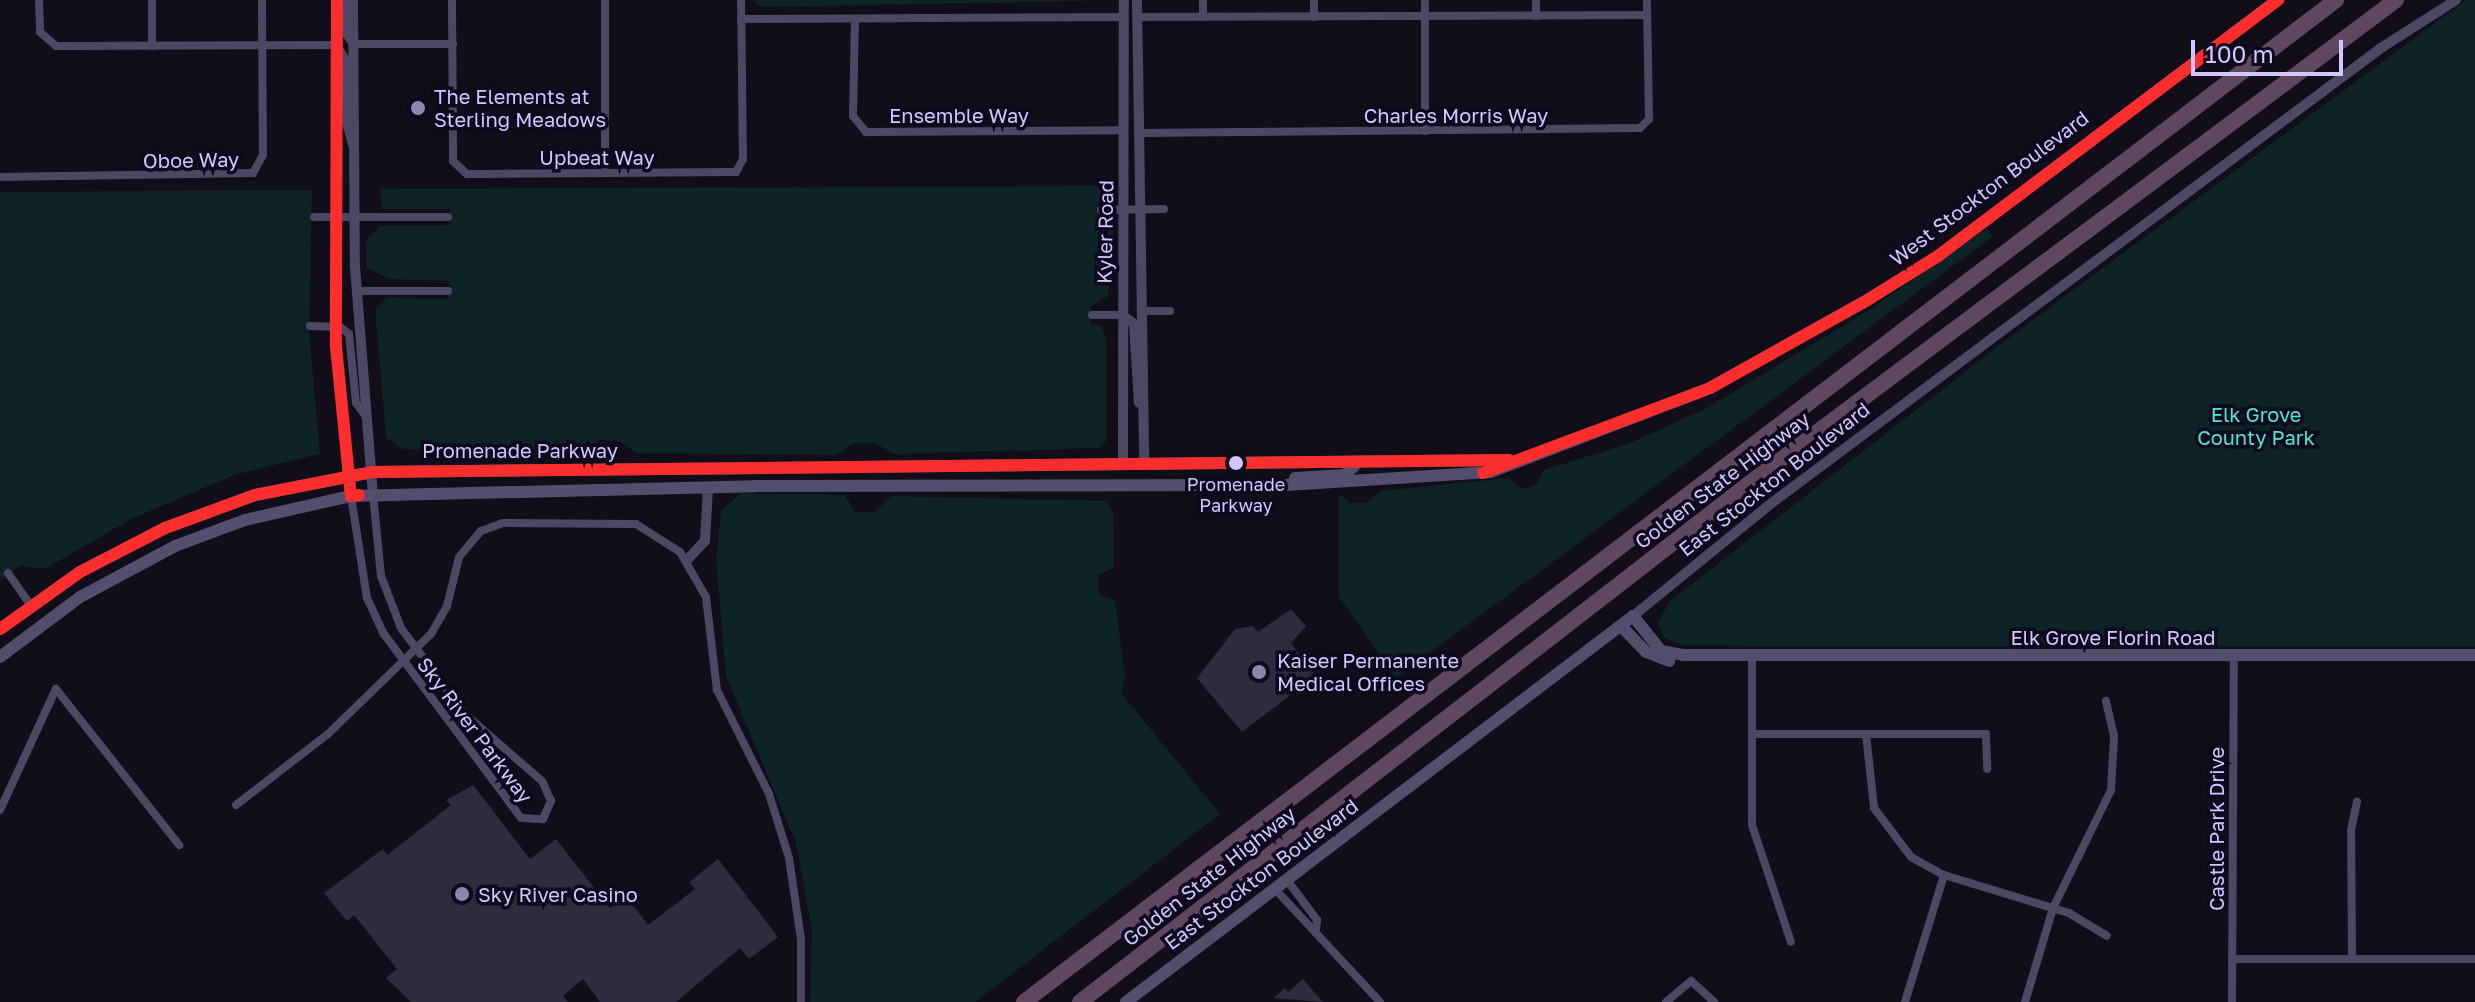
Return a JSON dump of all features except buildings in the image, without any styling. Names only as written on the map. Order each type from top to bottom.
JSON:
[{"type":"highway","name":"Golden State Highway","points":[[1024,1002],[2336,0]]},
{"type":"highway","name":"Golden State Highway","points":[[1080,1002],[1735,495],[2396,0]]},
{"type":"main road","name":"West Stockton Boulevard","points":[[1710,388],[1938,256],[2278,0]]},
{"type":"main road","name":"Promenade Parkway","points":[[0,657],[80,597],[175,546],[256,517],[351,496],[755,486],[1286,485],[1478,474],[1710,388]]},
{"type":"main road","name":"Promenade Parkway","points":[[0,629],[30,605],[98,561],[174,524],[255,495],[372,472],[1429,464],[1489,456],[1509,460]]},
{"type":"main road","points":[[1360,483],[1373,475],[1423,471],[1429,464]]},
{"type":"main road","points":[[1286,485],[1292,479],[1345,475],[1355,465]]},
{"type":"main road","points":[[865,486],[877,479],[949,478],[968,467]]},
{"type":"main road","points":[[755,486],[852,479],[862,468]]},
{"type":"main road","name":"East Stockton Boulevard","points":[[1126,1002],[1633,616]]},
{"type":"main road","name":"Elk Grove Florin Road","points":[[1633,616],[1661,651],[1752,657]]},
{"type":"main road","name":"Elk Grove Florin Road","points":[[1621,626],[1636,645],[1668,661],[1752,657],[2475,655]]},
{"type":"street","points":[[39,0],[40,32],[52,46],[337,45]]},
{"type":"street","points":[[152,0],[152,46]]},
{"type":"street","name":"Oboe Way","points":[[0,177],[253,173],[263,155],[262,0]]},
{"type":"street","points":[[337,0],[336,326],[351,496]]},
{"type":"street","points":[[344,0],[345,36],[353,44],[453,44]]},
{"type":"street","points":[[353,0],[356,291],[373,494]]},
{"type":"street","name":"Upbeat Way","points":[[452,0],[458,171],[605,173],[740,169],[741,0]]},
{"type":"street","points":[[605,0],[605,173]]},
{"type":"street","name":"Kyler Road","points":[[1123,465],[1124,0]]},
{"type":"street","points":[[1131,0],[1137,17],[1647,15]]},
{"type":"street","name":"Kyler Road","points":[[1137,0],[1144,465]]},
{"type":"street","points":[[1203,0],[1203,17]]},
{"type":"street","points":[[1314,0],[1314,17]]},
{"type":"street","points":[[1425,0],[1425,131]]},
{"type":"street","points":[[1536,0],[1536,16]]},
{"type":"street","name":"Charles Morris Way","points":[[1139,130],[1425,131],[1646,125],[1647,0]]},
{"type":"street","name":"East Stockton Boulevard","points":[[1633,616],[1769,505],[2381,48],[2456,0]]},
{"type":"street","points":[[741,19],[1124,17],[1131,28],[1132,106],[1139,130]]},
{"type":"street","name":"Ensemble Way","points":[[855,19],[853,116],[866,132],[1124,130]]},
{"type":"street","points":[[337,45],[346,60],[346,123],[353,148]]},
{"type":"street","points":[[1101,210],[1164,209]]},
{"type":"street","points":[[314,217],[448,217]]},
{"type":"street","points":[[356,291],[445,291]]},
{"type":"street","points":[[1142,311],[1170,311]]},
{"type":"street","points":[[1092,315],[1122,315],[1134,324],[1135,384],[1143,412]]},
{"type":"street","points":[[310,326],[336,326],[350,337],[356,403],[366,417]]},
{"type":"street","points":[[687,560],[705,541],[708,488]]},
{"type":"street","name":"Sky River Parkway","points":[[351,496],[367,598],[401,659],[521,818],[543,819],[551,801],[542,781],[466,715],[415,647],[385,589],[373,494]]},
{"type":"street","points":[[236,805],[328,734],[415,647],[443,616],[464,549],[496,524],[626,522],[664,538],[687,560],[709,608],[717,690],[785,841],[799,915],[801,1002]]},
{"type":"street","points":[[8,573],[30,605]]},
{"type":"street","name":"Castle Park Drive","points":[[2232,1002],[2234,656]]},
{"type":"street","points":[[1752,657],[1754,836],[1782,900],[1791,942]]},
{"type":"street","points":[[1,806],[56,689],[179,845]]},
{"type":"street","points":[[2025,1002],[2053,908],[2111,790],[2114,736],[2106,701]]},
{"type":"street","points":[[1753,734],[1986,734],[1987,769]]},
{"type":"street","points":[[1866,734],[1868,785],[1880,820],[1911,857],[1944,875],[2053,908],[2107,936]]},
{"type":"street","points":[[2352,958],[2351,830],[2357,802]]},
{"type":"street","points":[[1905,1002],[1944,875]]},
{"type":"street","points":[[1287,880],[1317,920],[1316,929],[1380,1002]]},
{"type":"street","points":[[1275,889],[1308,929],[1316,929]]},
{"type":"street","points":[[2232,959],[2475,959]]},
{"type":"street","points":[[1666,1002],[1691,981],[1714,1002]]},
{"type":"green space","points":[[752,0],[1113,0],[762,7]]},
{"type":"green space","name":"Elk Grove County Park","points":[[2466,0],[2475,0],[2475,646],[1767,646],[1682,645],[1664,638],[1658,622],[1670,601],[2019,330]]},
{"type":"green space","points":[[1114,186],[1112,195],[1098,203],[1098,220],[1110,222],[1113,231],[1108,296],[1091,306],[1090,324],[1101,326],[1106,337],[1106,441],[1099,448],[892,454],[876,443],[853,443],[836,455],[637,453],[618,441],[600,440],[584,452],[403,449],[386,438],[375,309],[387,298],[448,299],[449,281],[388,279],[367,268],[366,240],[380,226],[449,225],[450,209],[382,209],[380,189]]},
{"type":"green space","points":[[312,190],[309,332],[320,454],[234,475],[131,519],[45,569],[20,566],[0,580],[0,192]]},
{"type":"green space","points":[[1987,228],[1993,236],[1396,678],[1339,597],[1339,494],[1350,503],[1366,503],[1381,491],[1508,478],[1522,489],[1536,485],[1544,470],[1630,443],[1705,409],[1868,311]]},
{"type":"green space","points":[[741,493],[845,495],[855,512],[875,512],[891,496],[1106,501],[1113,512],[1114,568],[1098,575],[1098,594],[1115,600],[1125,677],[1121,693],[1220,814],[975,1002],[810,1002],[812,930],[796,843],[726,676],[716,560],[721,511]]},
{"type":"transit line","points":[[337,0],[336,347],[351,496],[359,495]]},
{"type":"transit line","points":[[1483,473],[1710,388],[1869,299],[1938,256],[2278,0]]},
{"type":"transit line","points":[[0,629],[80,572],[165,528],[255,495],[372,472],[1509,460]]},
{"type":"place","name":"The Elements at Sterling Meadows","points":[[418,108]]},
{"type":"place","name":"Promenade Parkway","points":[[1236,463]]},
{"type":"place","name":"Kaiser Permanente Medical Offices","points":[[1259,672]]},
{"type":"place","name":"Sky River Casino","points":[[462,894]]}]
